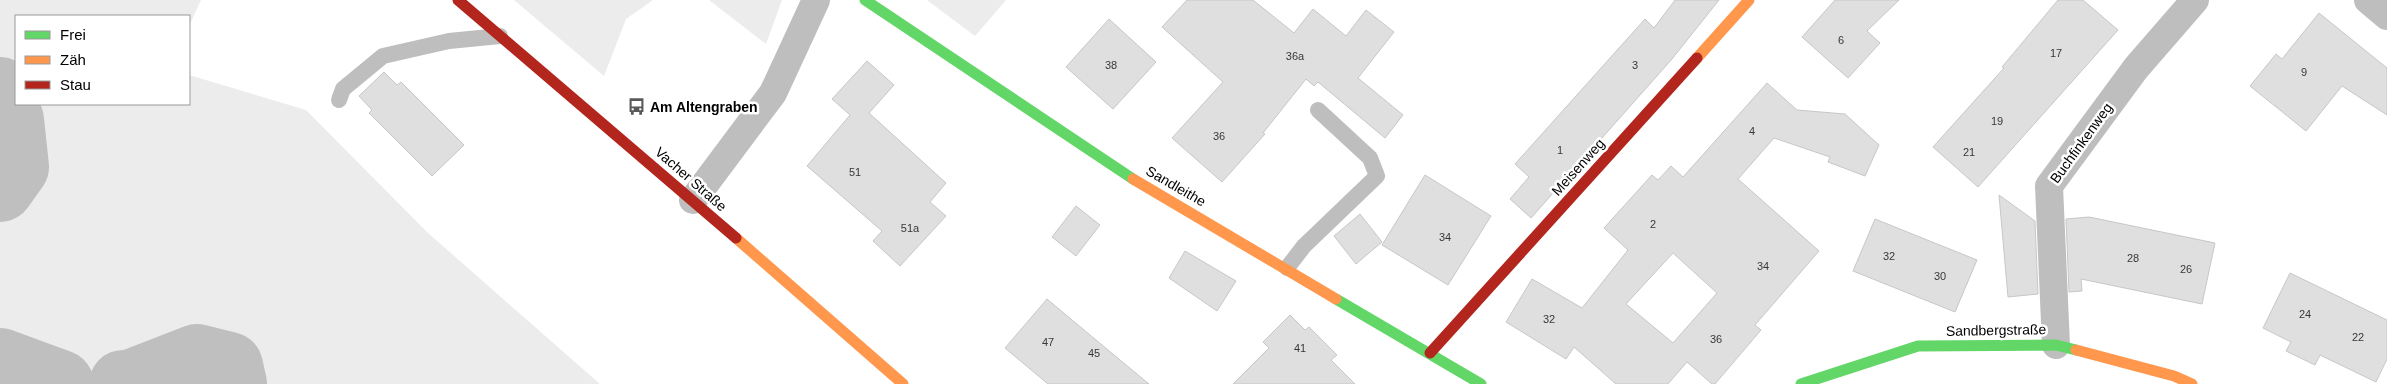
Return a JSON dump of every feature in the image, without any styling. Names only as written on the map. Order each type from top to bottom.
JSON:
[{"type":"street","name":"Vacher Straße","points":[[458,0],[693,200],[902,384]]},
{"type":"street","points":[[693,200],[773,93],[816,0]]},
{"type":"street","name":"Sandleithe","points":[[865,0],[1125,174],[1481,384]]},
{"type":"street","name":"Meisenweg","points":[[1430,354],[1749,0]]},
{"type":"street","name":"Buchfinkenweg","points":[[2056,344],[2049,186],[2136,68],[2195,0]]},
{"type":"street","points":[[2368,0],[2387,16]]},
{"type":"street","name":"Sandbergstraße","points":[[1801,384],[1918,346],[2056,344],[2174,376],[2192,384]]},
{"type":"lane","points":[[339,100],[343,89],[383,56],[449,41],[500,36]]},
{"type":"lane","points":[[1287,268],[1304,246],[1377,176],[1370,158],[1318,110]]},
{"type":"shaded area","points":[[0,0],[201,0],[190,24],[190,15],[15,15],[15,105],[190,105],[190,75],[306,110],[428,233],[600,384],[0,384]]},
{"type":"shaded area","points":[[514,0],[653,0],[626,19],[604,76]]},
{"type":"shaded area","points":[[709,0],[782,0],[766,44]]},
{"type":"shaded area","points":[[927,0],[1006,0],[975,36]]},
{"type":"building","points":[[1187,0],[1253,0],[1294,33],[1313,9],[1346,36],[1366,10],[1394,32],[1358,78],[1403,115],[1385,138],[1318,82],[1314,86],[1306,79],[1263,133],[1265,134],[1222,182],[1172,138],[1223,82],[1162,27]]},
{"type":"building","points":[[1675,0],[1719,0],[1672,59],[1531,218],[1510,199],[1529,177],[1515,164],[1645,19],[1654,28]]},
{"type":"building","points":[[1835,0],[1899,0],[1867,31],[1880,43],[1848,78],[1802,37]]},
{"type":"building","points":[[2058,0],[2083,0],[2118,30],[1978,187],[1933,147],[2004,68],[2002,67]]},
{"type":"building","points":[[2319,13],[2387,68],[2387,115],[2342,86],[2306,131],[2250,86],[2276,54],[2282,59]]},
{"type":"building","points":[[1109,19],[1156,62],[1113,109],[1066,67]]},
{"type":"building","points":[[867,61],[894,85],[869,113],[946,183],[930,202],[946,216],[900,266],[873,241],[882,231],[807,166],[850,115],[832,99]]},
{"type":"building","points":[[384,72],[397,85],[401,82],[464,145],[432,176],[369,113],[372,110],[359,96]]},
{"type":"building","points":[[1767,83],[1797,110],[1845,114],[1879,145],[1865,176],[1828,162],[1830,157],[1774,138],[1738,179],[1819,251],[1755,325],[1761,330],[1715,384],[1712,384],[1687,362],[1668,384],[1616,384],[1574,347],[1566,359],[1506,322],[1532,279],[1582,308],[1628,250],[1604,228],[1652,175],[1658,180],[1671,166],[1683,177]],"holes":[[[1673,253],[1717,293],[1673,343],[1626,304]]]},
{"type":"building","points":[[1425,175],[1491,216],[1448,285],[1382,245]]},
{"type":"building","points":[[1999,195],[2035,221],[2038,294],[2008,297]]},
{"type":"building","points":[[1076,206],[1100,225],[1076,256],[1052,237]]},
{"type":"building","points":[[1360,214],[1382,242],[1356,264],[1334,236]]},
{"type":"building","points":[[2089,217],[2215,243],[2202,304],[2081,279],[2082,291],[2069,292],[2066,219]]},
{"type":"building","points":[[1875,219],[1977,260],[1955,312],[1853,271]]},
{"type":"building","points":[[1185,251],[1236,281],[1217,311],[1169,278]]},
{"type":"building","points":[[2290,273],[2387,320],[2387,359],[2376,382],[2320,355],[2315,365],[2286,351],[2291,342],[2263,328]]},
{"type":"building","points":[[1047,299],[1149,384],[1048,384],[1005,348]]},
{"type":"building","points":[[1290,315],[1305,330],[1309,327],[1337,355],[1331,360],[1355,384],[1233,384],[1269,348],[1263,342]]},
{"type":"waterway","points":[[0,91],[10,120],[15,167],[0,188]]},
{"type":"waterway","points":[[123,384],[130,384],[197,358],[229,366],[233,384]]},
{"type":"waterway","points":[[0,362],[60,384]]},
{"type":"traffic: fast","points":[[865,0],[1133,179]]},
{"type":"traffic: fast","points":[[1336,299],[1481,384]]},
{"type":"traffic: fast","points":[[1801,384],[1918,346],[2056,345],[2076,350]]},
{"type":"traffic: slow","points":[[1697,58],[1749,0]]},
{"type":"traffic: slow","points":[[1133,179],[1336,299]]},
{"type":"traffic: slow","points":[[736,238],[903,384]]},
{"type":"traffic: slow","points":[[2076,350],[2174,376],[2192,384]]},
{"type":"traffic: jam","points":[[458,0],[736,238]]},
{"type":"traffic: jam","points":[[1430,353],[1697,58]]},
{"type":"place","name":"Am Altengraben","points":[[636,107]]}]
